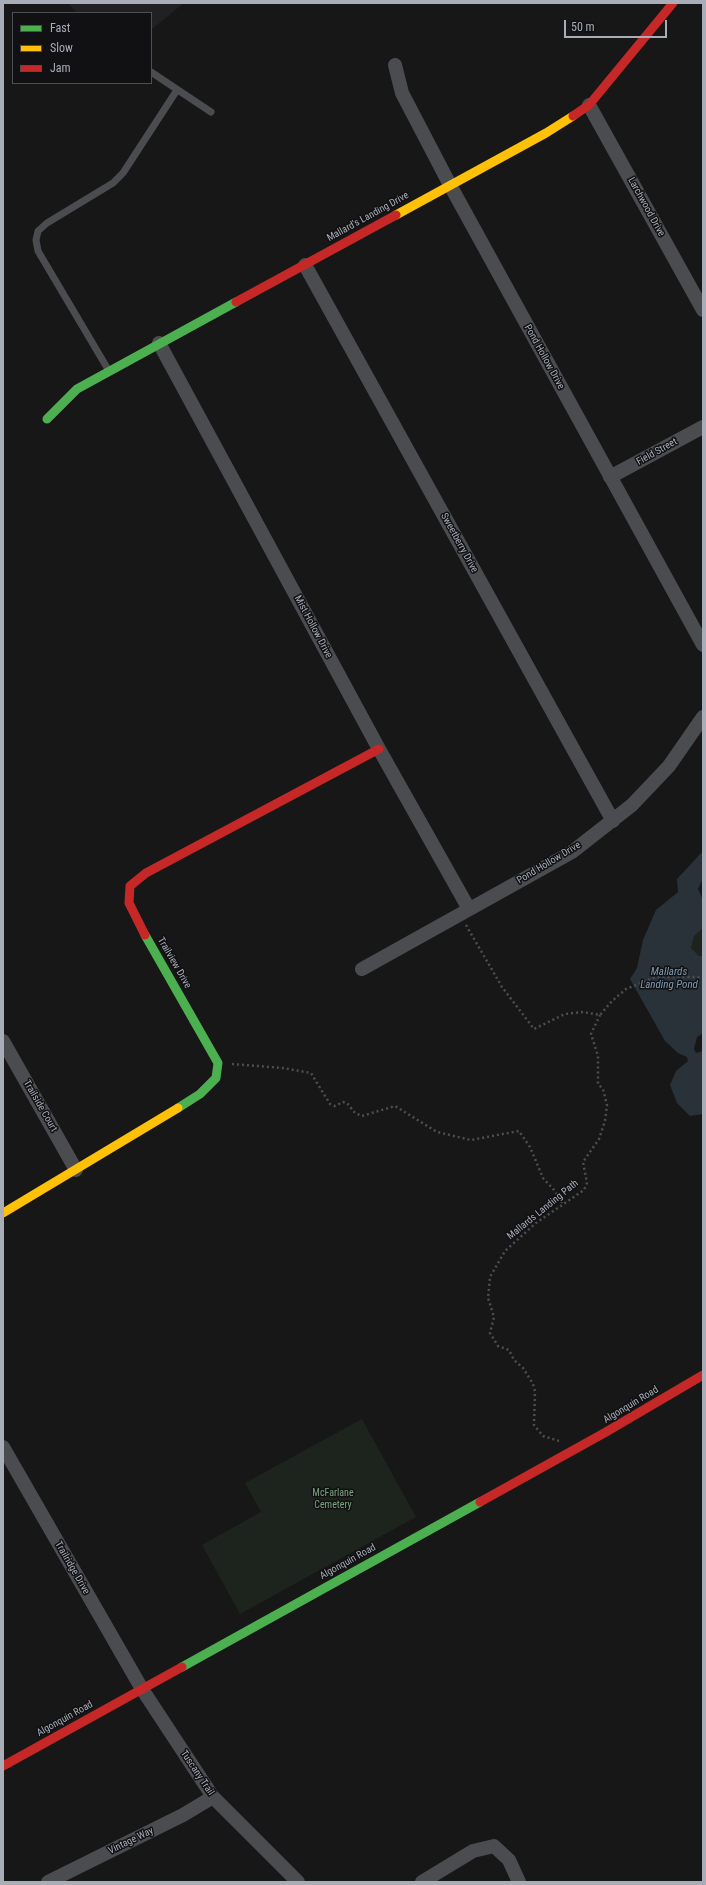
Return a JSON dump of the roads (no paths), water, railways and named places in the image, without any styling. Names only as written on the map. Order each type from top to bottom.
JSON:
[{"type":"street","name":"Mallard's Landing Drive","points":[[48,419],[77,389],[546,132],[589,105],[674,3]]},
{"type":"street","name":"Pond Hollow Drive","points":[[395,65],[402,94],[450,185],[703,645]]},
{"type":"street","name":"Larchwood Drive","points":[[589,105],[703,310]]},
{"type":"street","name":"Sweetberry Drive","points":[[304,265],[613,821]]},
{"type":"street","name":"Mist Hollow Drive","points":[[160,343],[379,749],[464,912]]},
{"type":"street","name":"Field Street","points":[[610,477],[703,427]]},
{"type":"street","name":"Pond Hollow Drive","points":[[362,969],[572,852],[632,805],[669,766],[703,717]]},
{"type":"street","name":"Trailview Drive","points":[[76,1170],[200,1094],[216,1078],[218,1063],[136,920],[129,903],[130,886],[146,872],[379,749]]},
{"type":"street","name":"Trailside Court","points":[[3,1041],[76,1170]]},
{"type":"street","points":[[3,1213],[76,1170]]},
{"type":"street","name":"Algonquin Road","points":[[3,1766],[579,1447],[703,1375]]},
{"type":"street","name":"Trailridge Drive","points":[[3,1447],[142,1689]]},
{"type":"street","name":"Tuscany Trail","points":[[142,1689],[213,1797],[298,1882]]},
{"type":"street","name":"Vintage Way","points":[[48,1882],[183,1815],[213,1797]]},
{"type":"street","points":[[422,1882],[473,1852],[494,1846],[509,1860],[519,1882]]},
{"type":"lane","points":[[152,73],[211,112]]},
{"type":"lane","points":[[109,371],[38,251],[36,240],[38,231],[47,223],[113,183],[123,173],[177,90]]},
{"type":"water","name":"Mallards Landing Pond","points":[[703,851],[703,878],[698,889],[702,898],[703,897],[703,928],[694,936],[691,948],[699,956],[703,956],[703,1033],[697,1037],[694,1049],[696,1053],[703,1051],[703,1114],[690,1116],[677,1103],[670,1085],[676,1071],[688,1061],[687,1057],[678,1053],[665,1041],[630,979],[637,968],[643,940],[656,910],[678,892],[677,879]]},
{"type":"park label","name":"McFarlane Cemetery","points":[[333,1498]]}]
